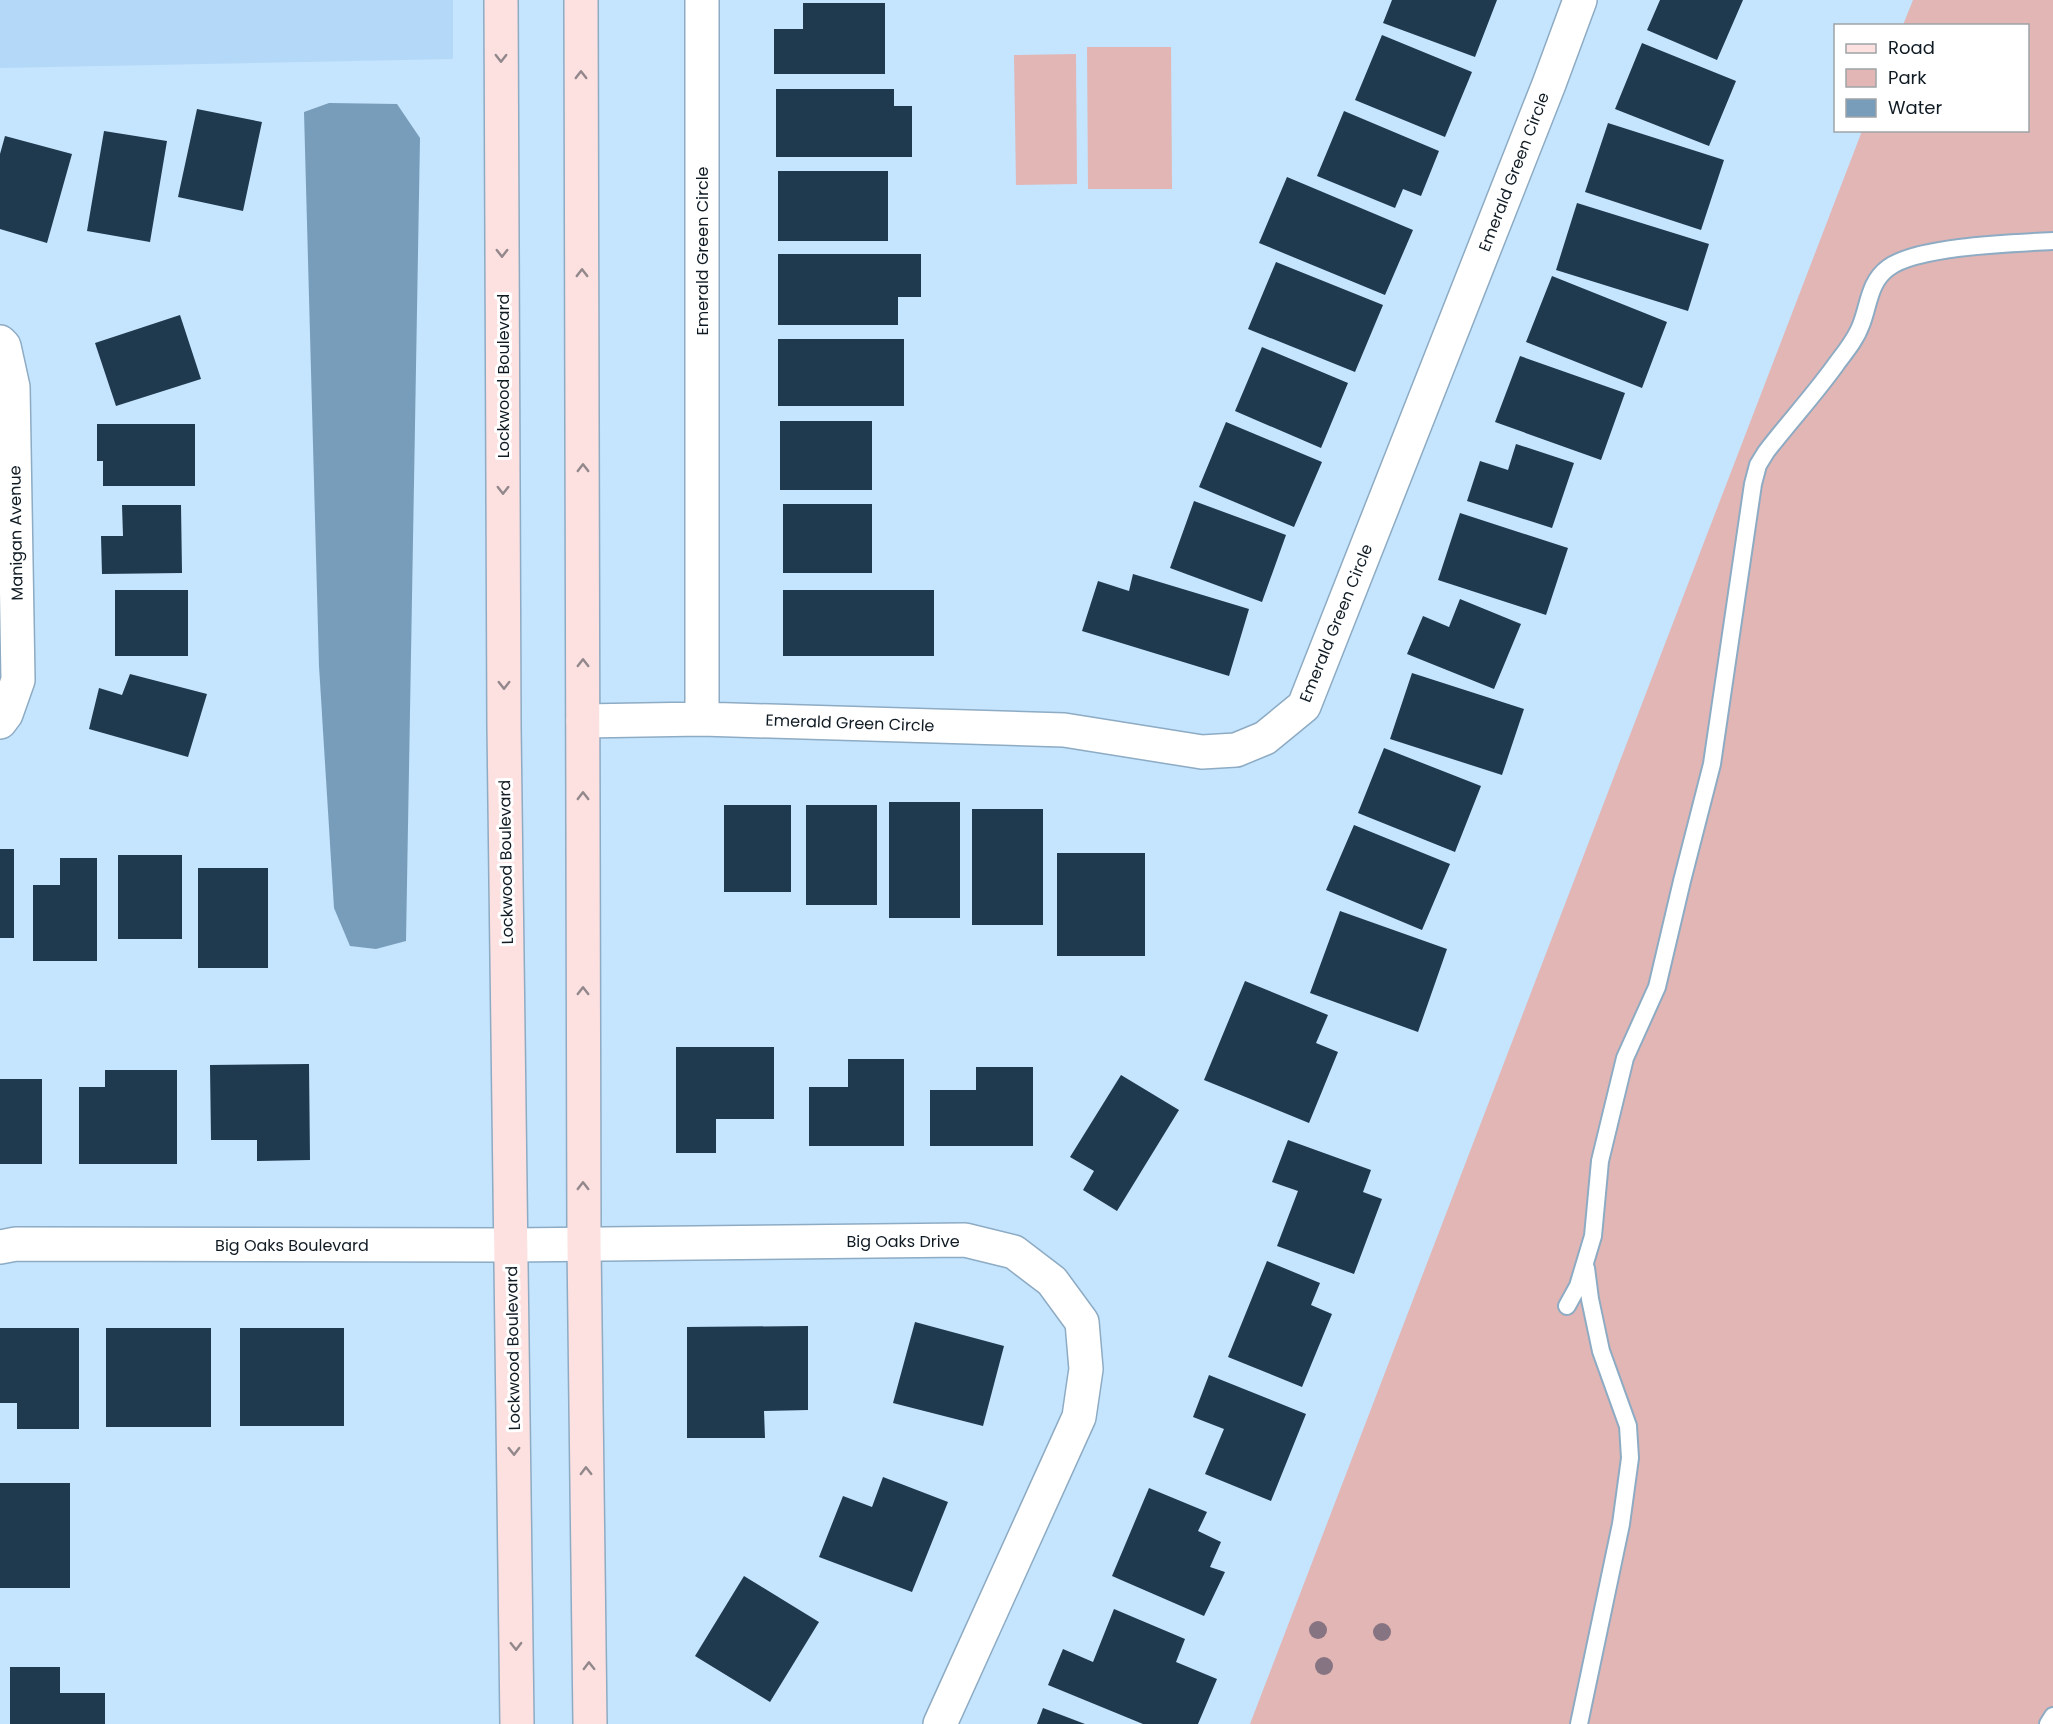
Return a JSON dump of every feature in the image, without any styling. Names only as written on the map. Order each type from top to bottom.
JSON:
[{"type":"main road","name":"Lockwood Boulevard","points":[[501,0],[504,726],[517,1724]]},
{"type":"main road","points":[[581,0],[584,1244],[590,1724]]},
{"type":"street","name":"Emerald Green Circle","points":[[702,0],[702,719]]},
{"type":"street","name":"Emerald Green Circle","points":[[583,721],[702,719],[1064,730],[1202,752],[1236,750],[1266,738],[1304,706],[1580,0]]},
{"type":"street","name":"Manigan Avenue","points":[[0,342],[4,346],[13,387],[18,680],[6,714],[0,722]]},
{"type":"street","name":"Big Oaks Drive","points":[[584,1244],[965,1240],[1014,1252],[1052,1281],[1082,1322],[1086,1369],[1079,1417],[940,1724]]},
{"type":"street","name":"Big Oaks Boulevard","points":[[0,1247],[15,1244],[584,1244]]},
{"type":"lane","points":[[1567,1306],[1578,1286],[1596,1223],[1600,1161],[1617,1088],[1631,1042],[1657,987],[1712,764],[1753,484],[1758,465],[1851,345],[1862,323],[1871,290],[1888,268],[1918,256],[1971,247],[2053,242]]},
{"type":"lane","points":[[1579,1724],[1621,1524],[1630,1458],[1628,1426],[1601,1351],[1590,1299],[1586,1261]]},
{"type":"lane","points":[[2048,1724],[2053,1716]]},
{"type":"shaded area","points":[[0,0],[453,0],[453,59],[0,68]]},
{"type":"green space","points":[[1913,0],[2053,0],[2053,1724],[1250,1724],[1862,132],[2029,132],[2029,24],[1903,24]]},
{"type":"green space","points":[[1087,47],[1171,47],[1172,189],[1088,189]]},
{"type":"green space","points":[[1076,54],[1077,184],[1016,185],[1014,55]]},
{"type":"water","points":[[329,103],[397,104],[420,138],[406,941],[376,949],[350,946],[334,908],[319,666],[304,112]]},
{"type":"building","points":[[1392,0],[1497,0],[1475,57],[1383,23]]},
{"type":"building","points":[[1660,0],[1743,0],[1717,60],[1647,30]]},
{"type":"building","points":[[803,3],[885,3],[885,74],[774,74],[774,29],[803,29]]},
{"type":"building","points":[[1382,35],[1472,72],[1445,137],[1355,100]]},
{"type":"building","points":[[1642,43],[1736,81],[1709,146],[1615,109]]},
{"type":"building","points":[[776,89],[894,89],[894,106],[912,106],[912,157],[776,157]]},
{"type":"building","points":[[197,109],[262,122],[243,211],[178,197]]},
{"type":"building","points":[[1344,111],[1439,151],[1421,196],[1403,189],[1395,208],[1317,176]]},
{"type":"building","points":[[1608,123],[1724,160],[1701,230],[1585,192]]},
{"type":"building","points":[[104,131],[167,141],[150,242],[87,231]]},
{"type":"building","points":[[5,136],[72,154],[47,243],[0,229],[0,154]]},
{"type":"building","points":[[778,171],[888,171],[888,241],[778,241]]},
{"type":"building","points":[[1287,177],[1413,230],[1385,295],[1259,243]]},
{"type":"building","points":[[1577,203],[1709,244],[1688,311],[1556,270]]},
{"type":"building","points":[[778,254],[921,254],[921,297],[898,297],[898,325],[778,325]]},
{"type":"building","points":[[1276,262],[1383,305],[1355,372],[1248,329]]},
{"type":"building","points":[[1552,276],[1667,322],[1642,388],[1526,342]]},
{"type":"building","points":[[180,315],[201,379],[116,406],[95,343]]},
{"type":"building","points":[[778,339],[904,339],[904,406],[778,406]]},
{"type":"building","points":[[1262,347],[1348,383],[1321,448],[1235,411]]},
{"type":"building","points":[[1520,356],[1625,393],[1601,460],[1495,422]]},
{"type":"building","points":[[780,421],[872,421],[872,490],[780,490]]},
{"type":"building","points":[[1226,422],[1322,462],[1294,527],[1199,487]]},
{"type":"building","points":[[97,424],[195,424],[195,486],[103,486],[103,461],[97,461]]},
{"type":"building","points":[[1516,444],[1574,463],[1552,528],[1467,501],[1480,461],[1508,470]]},
{"type":"building","points":[[1194,501],[1286,535],[1262,602],[1170,568]]},
{"type":"building","points":[[783,504],[872,504],[872,573],[783,573]]},
{"type":"building","points":[[122,505],[181,505],[182,573],[102,574],[101,536],[123,536]]},
{"type":"building","points":[[1460,513],[1568,548],[1546,615],[1438,580]]},
{"type":"building","points":[[1133,574],[1249,609],[1229,676],[1082,631],[1098,581],[1129,591]]},
{"type":"building","points":[[115,590],[188,590],[188,656],[115,656]]},
{"type":"building","points":[[783,590],[934,590],[934,656],[783,656]]},
{"type":"building","points":[[1460,599],[1521,624],[1494,689],[1407,654],[1423,616],[1449,627]]},
{"type":"building","points":[[1412,673],[1524,709],[1502,775],[1390,739]]},
{"type":"building","points":[[130,674],[207,694],[188,757],[89,729],[99,688],[122,695]]},
{"type":"building","points":[[1384,748],[1481,786],[1455,852],[1358,813]]},
{"type":"building","points":[[889,802],[960,802],[960,918],[889,918]]},
{"type":"building","points":[[724,805],[791,805],[791,892],[724,892]]},
{"type":"building","points":[[806,805],[877,805],[877,905],[806,905]]},
{"type":"building","points":[[972,809],[1043,809],[1043,925],[972,925]]},
{"type":"building","points":[[1354,825],[1450,864],[1422,930],[1326,890]]},
{"type":"building","points":[[0,849],[14,849],[14,938],[0,938]]},
{"type":"building","points":[[1057,853],[1145,853],[1145,956],[1057,956]]},
{"type":"building","points":[[118,855],[182,855],[182,939],[118,939]]},
{"type":"building","points":[[60,858],[97,858],[97,961],[33,961],[33,885],[60,885]]},
{"type":"building","points":[[198,868],[268,868],[268,968],[198,968]]},
{"type":"building","points":[[1340,911],[1447,949],[1418,1032],[1310,993]]},
{"type":"building","points":[[1245,981],[1328,1015],[1316,1043],[1338,1052],[1309,1123],[1204,1080]]},
{"type":"building","points":[[676,1047],[774,1047],[774,1119],[716,1119],[716,1153],[676,1153]]},
{"type":"building","points":[[848,1059],[904,1059],[904,1146],[809,1146],[809,1087],[848,1087]]},
{"type":"building","points":[[309,1064],[310,1160],[257,1161],[257,1140],[211,1140],[210,1065]]},
{"type":"building","points":[[976,1067],[1033,1067],[1033,1146],[930,1146],[930,1090],[976,1090]]},
{"type":"building","points":[[105,1070],[177,1070],[177,1164],[79,1164],[79,1087],[105,1087]]},
{"type":"building","points":[[1121,1075],[1179,1110],[1117,1211],[1083,1190],[1094,1171],[1070,1157]]},
{"type":"building","points":[[0,1079],[42,1079],[42,1164],[0,1164]]},
{"type":"building","points":[[1288,1140],[1371,1170],[1363,1192],[1382,1199],[1354,1274],[1277,1246],[1298,1191],[1272,1182]]},
{"type":"building","points":[[1267,1261],[1320,1283],[1311,1305],[1332,1314],[1302,1387],[1228,1357]]},
{"type":"building","points":[[915,1322],[1004,1346],[983,1426],[893,1403]]},
{"type":"building","points":[[808,1326],[808,1410],[764,1411],[765,1438],[687,1438],[687,1327]]},
{"type":"building","points":[[0,1328],[79,1328],[79,1429],[17,1429],[17,1403],[0,1403]]},
{"type":"building","points":[[106,1328],[211,1328],[211,1427],[106,1427]]},
{"type":"building","points":[[240,1328],[344,1328],[344,1426],[240,1426]]},
{"type":"building","points":[[1209,1375],[1306,1414],[1271,1501],[1205,1474],[1224,1429],[1193,1417]]},
{"type":"building","points":[[883,1477],[948,1502],[912,1592],[819,1557],[843,1496],[872,1507]]},
{"type":"building","points":[[0,1483],[70,1483],[70,1588],[0,1588]]},
{"type":"building","points":[[1149,1488],[1207,1512],[1198,1531],[1221,1542],[1210,1567],[1225,1572],[1204,1616],[1112,1576]]},
{"type":"building","points":[[744,1576],[819,1622],[770,1702],[695,1656]]},
{"type":"building","points":[[1114,1609],[1185,1639],[1176,1662],[1217,1679],[1198,1724],[1143,1724],[1048,1685],[1063,1649],[1093,1662]]},
{"type":"building","points":[[10,1667],[60,1667],[60,1693],[105,1693],[105,1724],[10,1724]]},
{"type":"building","points":[[1043,1708],[1085,1724],[1037,1724]]}]
